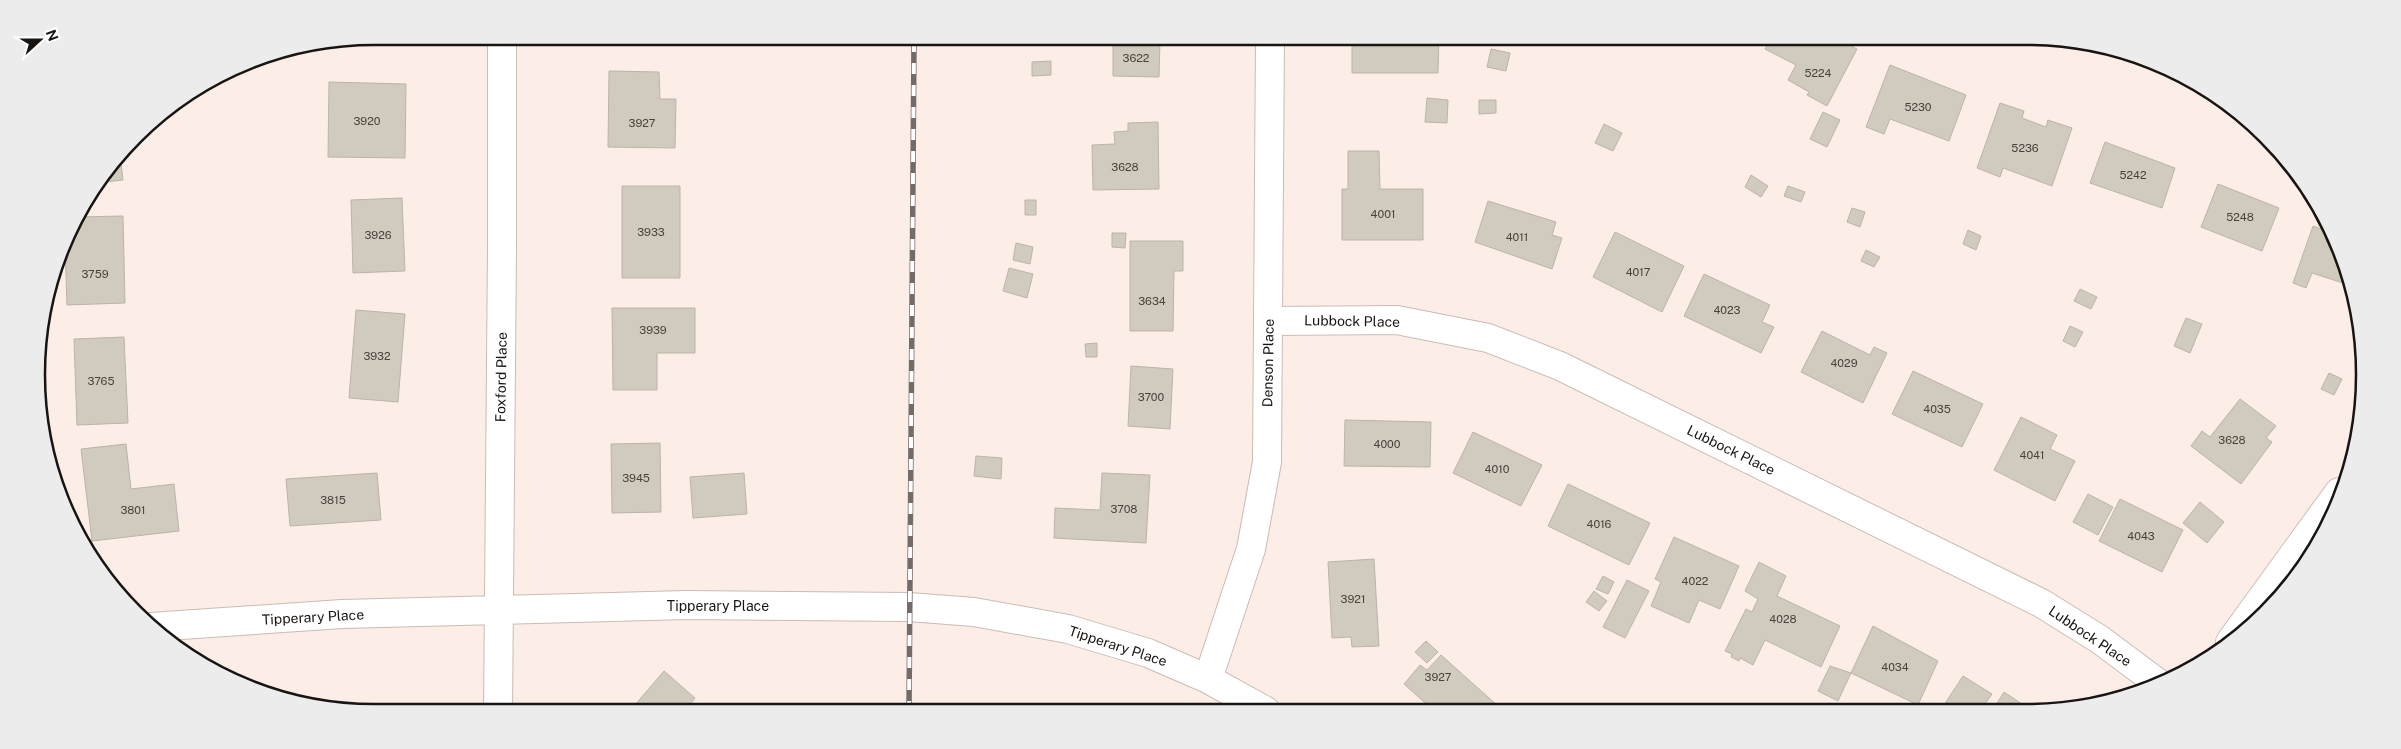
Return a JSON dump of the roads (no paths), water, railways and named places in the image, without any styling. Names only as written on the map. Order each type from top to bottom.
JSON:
[{"type":"street","name":"Foxford Place","points":[[498,704],[502,45]]},
{"type":"street","name":"Denson Place","points":[[1208,679],[1251,549],[1259,513],[1266,462],[1269,320],[1270,45]]},
{"type":"street","name":"Lubbock Place","points":[[1269,320],[1397,320],[1488,338],[1560,366],[2041,603],[2099,639],[2153,679]]},
{"type":"street","points":[[2246,620],[2328,507]]},
{"type":"street","name":"Tipperary Place","points":[[162,626],[342,614],[687,605],[910,607],[974,612],[1068,629],[1148,653],[1208,679],[1253,704]]},
{"type":"railway","points":[[909,704],[914,45]]}]
